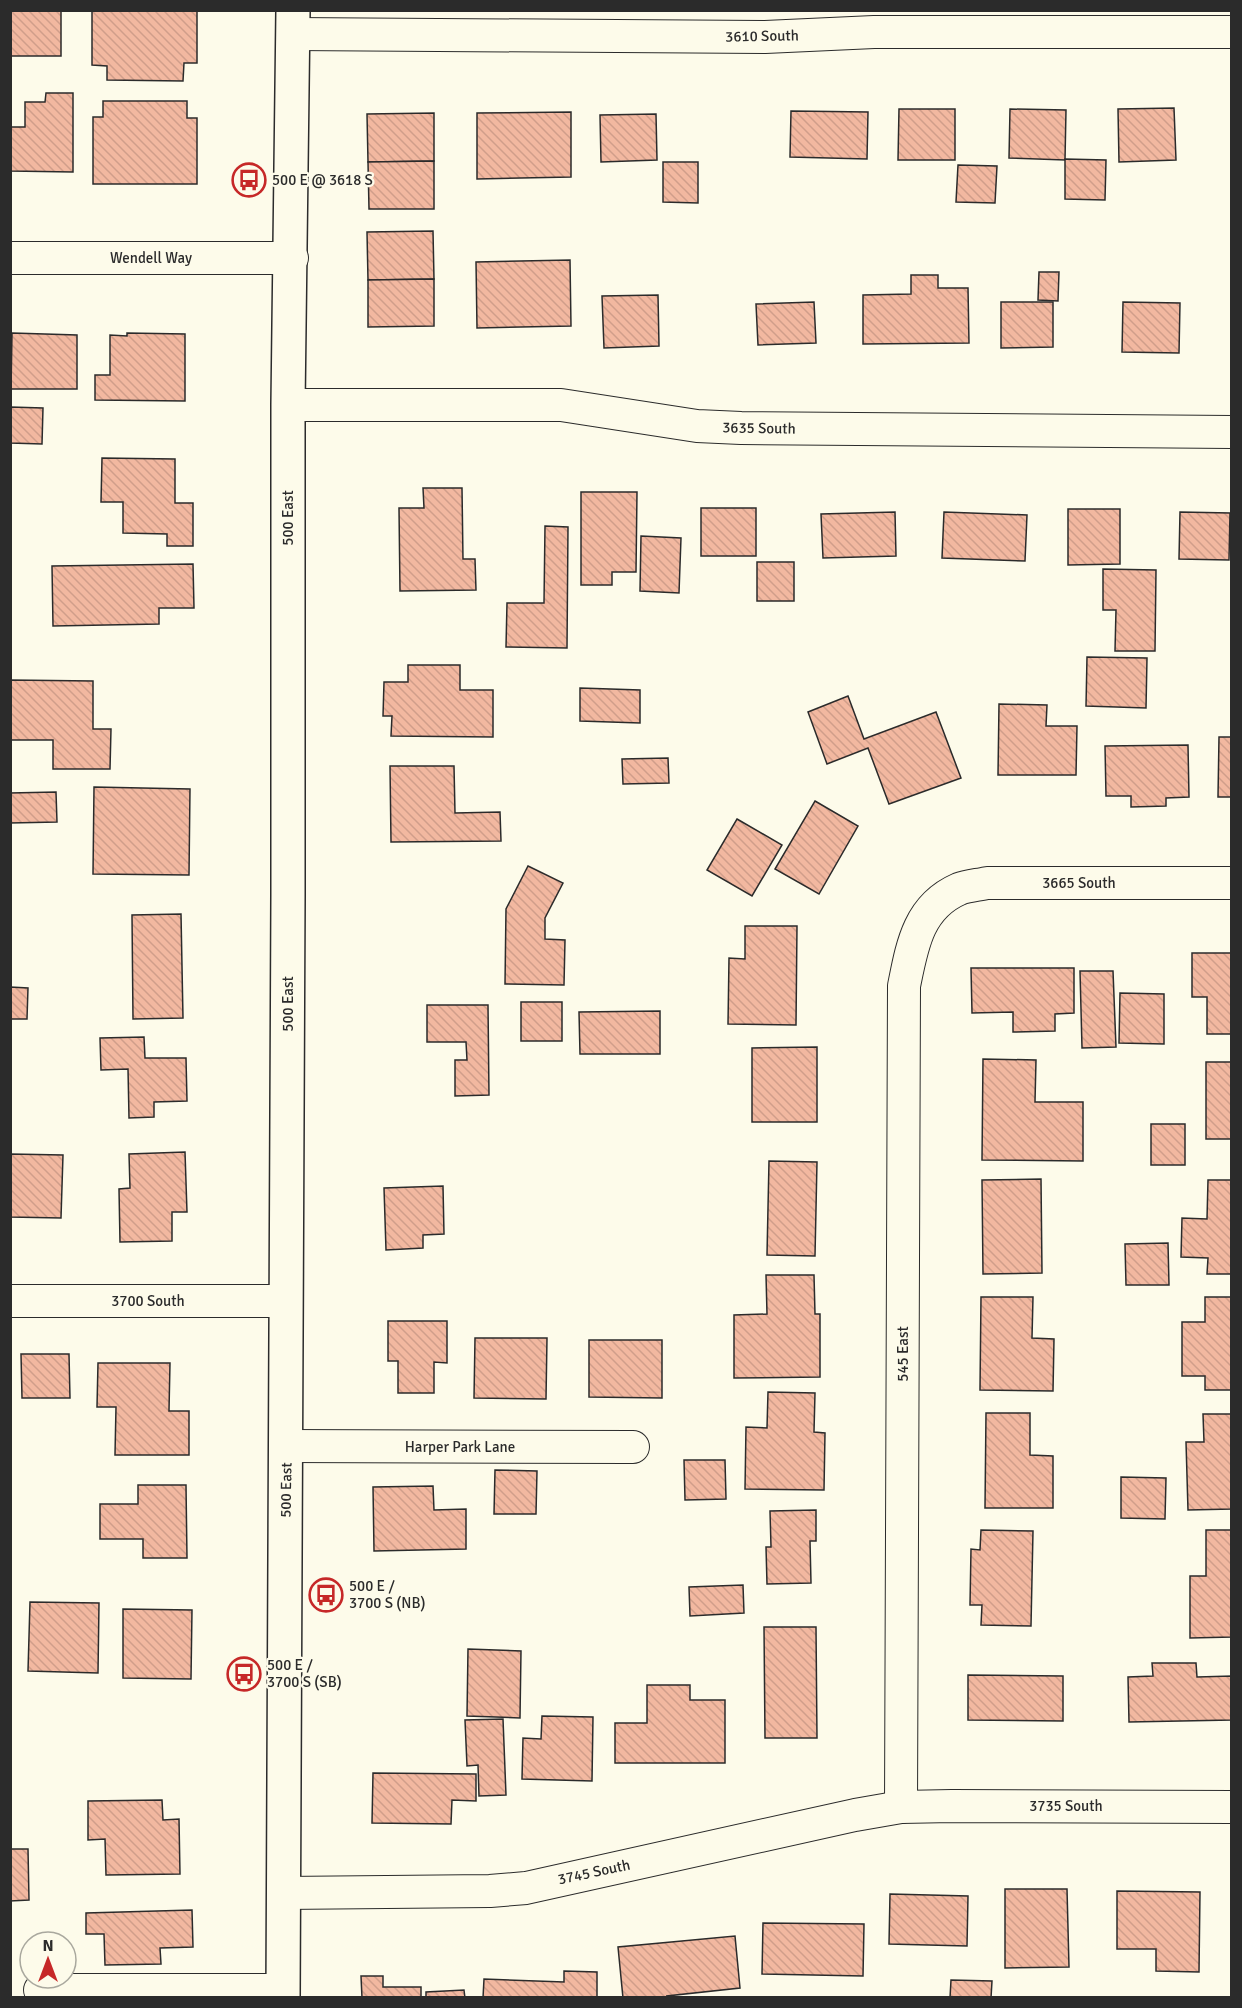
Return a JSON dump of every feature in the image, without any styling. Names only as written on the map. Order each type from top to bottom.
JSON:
[{"type":"street","name":"3610 South","points":[[293,22],[765,37],[874,32],[1232,32]]},
{"type":"street","name":"500 East","points":[[283,1994],[288,405],[292,258],[293,22]]},
{"type":"street","name":"Wendell Way","points":[[10,258],[292,258]]},
{"type":"street","name":"3635 South","points":[[288,405],[561,405],[697,426],[741,428],[1232,432]]},
{"type":"street","name":"3665 South","points":[[932,906],[960,889],[987,883],[1232,883]]},
{"type":"street","name":"545 East","points":[[901,1807],[904,986],[912,944],[932,906]]},
{"type":"street","name":"3700 South","points":[[10,1301],[286,1301]]},
{"type":"street","name":"Harper Park Lane","points":[[286,1446],[633,1447]]},
{"type":"street","name":"3735 South","points":[[901,1807],[1232,1807]]},
{"type":"street","name":"3745 South","points":[[283,1893],[489,1891],[526,1888],[855,1815],[901,1807]]},
{"type":"street","points":[[40,1990],[283,1994]]},
{"type":"building","points":[[10,10],[61,10],[61,56],[10,56]]},
{"type":"building","points":[[92,10],[197,10],[197,63],[184,63],[183,81],[107,80],[107,66],[92,65]]},
{"type":"building","points":[[46,93],[73,93],[73,172],[10,171],[10,127],[25,127],[25,102],[45,102]]},
{"type":"building","points":[[103,101],[187,101],[187,118],[197,118],[197,184],[93,184],[93,117],[103,117]]},
{"type":"building","points":[[1174,108],[1176,160],[1119,162],[1118,109]]},
{"type":"building","points":[[899,109],[955,109],[955,160],[898,160]]},
{"type":"building","points":[[1010,109],[1066,110],[1065,160],[1009,158]]},
{"type":"building","points":[[791,111],[868,112],[867,159],[790,157]]},
{"type":"building","points":[[571,112],[571,177],[477,179],[477,113]]},
{"type":"building","points":[[434,113],[434,161],[368,162],[367,114]]},
{"type":"building","points":[[656,114],[657,160],[601,162],[600,115]]},
{"type":"building","points":[[1065,159],[1106,160],[1105,200],[1065,199]]},
{"type":"building","points":[[434,161],[434,209],[369,209],[368,162]]},
{"type":"building","points":[[663,162],[698,162],[698,203],[663,202]]},
{"type":"building","points":[[958,165],[997,166],[995,203],[956,202]]},
{"type":"building","points":[[433,231],[434,279],[368,280],[367,232]]},
{"type":"building","points":[[570,260],[571,326],[477,328],[476,262]]},
{"type":"building","points":[[1039,272],[1059,272],[1058,301],[1038,300]]},
{"type":"building","points":[[911,275],[938,275],[938,288],[968,288],[969,343],[863,344],[863,295],[911,294]]},
{"type":"building","points":[[434,279],[434,326],[368,327],[368,280]]},
{"type":"building","points":[[658,295],[659,346],[604,348],[602,296]]},
{"type":"building","points":[[814,302],[816,343],[758,345],[756,304]]},
{"type":"building","points":[[1001,302],[1053,302],[1053,347],[1001,348]]},
{"type":"building","points":[[1123,302],[1180,303],[1179,353],[1122,352]]},
{"type":"building","points":[[12,333],[77,335],[77,389],[11,389]]},
{"type":"building","points":[[127,333],[185,334],[185,401],[95,400],[95,375],[110,375],[110,335],[127,336]]},
{"type":"building","points":[[10,407],[43,408],[42,444],[10,443]]},
{"type":"building","points":[[102,458],[175,459],[175,503],[193,503],[193,546],[167,546],[167,534],[123,533],[123,502],[101,502]]},
{"type":"building","points":[[423,488],[462,488],[463,559],[475,559],[476,590],[400,591],[399,508],[424,508]]},
{"type":"building","points":[[581,492],[637,492],[636,572],[612,572],[612,585],[581,585]]},
{"type":"building","points":[[701,508],[756,508],[756,556],[701,556]]},
{"type":"building","points":[[1068,509],[1120,509],[1120,564],[1068,565]]},
{"type":"building","points":[[895,512],[896,556],[823,558],[821,514]]},
{"type":"building","points":[[944,512],[1027,515],[1025,561],[942,558]]},
{"type":"building","points":[[1180,512],[1230,513],[1229,560],[1179,559]]},
{"type":"building","points":[[545,526],[568,527],[567,648],[506,647],[507,603],[544,603]]},
{"type":"building","points":[[641,536],[681,538],[679,593],[640,591]]},
{"type":"building","points":[[757,562],[794,562],[794,601],[757,601]]},
{"type":"building","points":[[193,564],[194,608],[159,608],[159,624],[53,626],[52,566]]},
{"type":"building","points":[[1103,569],[1156,570],[1155,651],[1115,651],[1116,610],[1103,610]]},
{"type":"building","points":[[1087,657],[1147,658],[1146,708],[1086,706]]},
{"type":"building","points":[[408,665],[460,665],[460,690],[493,690],[493,737],[391,736],[392,716],[383,716],[384,682],[408,682]]},
{"type":"building","points":[[10,680],[93,681],[93,729],[111,729],[110,769],[53,769],[53,740],[10,740]]},
{"type":"building","points":[[580,688],[640,690],[640,723],[580,721]]},
{"type":"building","points":[[848,696],[864,739],[936,712],[961,778],[889,804],[868,748],[827,764],[808,712]]},
{"type":"building","points":[[999,704],[1047,705],[1046,726],[1077,726],[1076,775],[998,775]]},
{"type":"building","points":[[1219,737],[1232,737],[1232,797],[1218,797]]},
{"type":"building","points":[[1188,745],[1189,797],[1166,798],[1166,806],[1131,807],[1131,796],[1106,796],[1105,746]]},
{"type":"building","points":[[668,758],[669,783],[623,784],[622,759]]},
{"type":"building","points":[[390,766],[454,766],[455,813],[500,812],[501,841],[391,842]]},
{"type":"building","points":[[94,787],[190,789],[189,875],[93,874]]},
{"type":"building","points":[[56,792],[57,822],[10,823],[10,793]]},
{"type":"building","points":[[815,801],[858,826],[819,894],[775,869]]},
{"type":"building","points":[[737,819],[782,845],[752,896],[707,870]]},
{"type":"building","points":[[528,866],[563,883],[545,918],[545,939],[565,940],[564,985],[505,984],[506,909]]},
{"type":"building","points":[[181,914],[183,1018],[133,1019],[132,915]]},
{"type":"building","points":[[745,926],[797,926],[796,1025],[728,1024],[729,958],[745,959]]},
{"type":"building","points":[[1192,953],[1232,953],[1232,1034],[1207,1034],[1207,997],[1192,997]]},
{"type":"building","points":[[971,968],[1074,968],[1074,1013],[1055,1014],[1055,1031],[1013,1032],[1013,1012],[972,1013]]},
{"type":"building","points":[[1080,971],[1113,971],[1116,1047],[1082,1048]]},
{"type":"building","points":[[10,987],[28,988],[27,1019],[10,1019]]},
{"type":"building","points":[[1120,993],[1164,994],[1164,1044],[1119,1043]]},
{"type":"building","points":[[521,1002],[562,1002],[562,1041],[521,1041]]},
{"type":"building","points":[[427,1005],[488,1005],[489,1095],[455,1096],[455,1060],[467,1060],[466,1042],[427,1042]]},
{"type":"building","points":[[660,1011],[660,1054],[580,1054],[579,1012]]},
{"type":"building","points":[[144,1037],[145,1058],[186,1058],[187,1101],[154,1102],[154,1117],[129,1118],[128,1069],[101,1070],[100,1038]]},
{"type":"building","points":[[817,1047],[817,1122],[752,1122],[752,1048]]},
{"type":"building","points":[[983,1059],[1036,1060],[1035,1102],[1083,1102],[1083,1161],[982,1160]]},
{"type":"building","points":[[1206,1062],[1232,1062],[1232,1139],[1206,1139]]},
{"type":"building","points":[[1151,1124],[1185,1124],[1185,1165],[1151,1165]]},
{"type":"building","points":[[185,1152],[187,1212],[172,1212],[172,1241],[120,1242],[119,1189],[130,1188],[129,1154]]},
{"type":"building","points":[[10,1154],[63,1155],[61,1218],[10,1217]]},
{"type":"building","points":[[769,1161],[817,1162],[815,1256],[767,1255]]},
{"type":"building","points":[[1041,1179],[1042,1273],[983,1274],[982,1180]]},
{"type":"building","points":[[1208,1180],[1232,1180],[1232,1274],[1207,1274],[1208,1258],[1181,1257],[1182,1218],[1207,1219]]},
{"type":"building","points":[[443,1186],[444,1234],[423,1235],[423,1248],[386,1250],[384,1188]]},
{"type":"building","points":[[1168,1243],[1169,1285],[1126,1285],[1125,1244]]},
{"type":"building","points":[[766,1275],[814,1275],[815,1314],[820,1314],[820,1377],[734,1378],[734,1315],[767,1314]]},
{"type":"building","points":[[981,1297],[1033,1297],[1032,1338],[1054,1339],[1053,1391],[980,1390]]},
{"type":"building","points":[[1205,1297],[1232,1297],[1232,1390],[1205,1390],[1205,1376],[1182,1376],[1182,1322],[1205,1322]]},
{"type":"building","points":[[388,1321],[447,1321],[447,1363],[434,1362],[434,1393],[398,1393],[398,1361],[388,1361]]},
{"type":"building","points":[[475,1338],[547,1338],[546,1399],[474,1398]]},
{"type":"building","points":[[589,1340],[662,1340],[662,1398],[589,1397]]},
{"type":"building","points":[[21,1354],[69,1354],[70,1398],[22,1398]]},
{"type":"building","points":[[98,1363],[170,1363],[169,1411],[189,1411],[189,1455],[115,1455],[116,1407],[97,1407]]},
{"type":"building","points":[[768,1392],[815,1393],[814,1432],[825,1433],[824,1490],[745,1489],[746,1427],[767,1428]]},
{"type":"building","points":[[986,1413],[1030,1413],[1030,1455],[1053,1456],[1053,1508],[985,1508]]},
{"type":"building","points":[[1203,1414],[1232,1414],[1232,1509],[1188,1510],[1186,1442],[1204,1442]]},
{"type":"building","points":[[684,1460],[725,1460],[726,1499],[685,1500]]},
{"type":"building","points":[[495,1470],[537,1471],[536,1514],[494,1514]]},
{"type":"building","points":[[1121,1477],[1166,1478],[1165,1519],[1121,1518]]},
{"type":"building","points":[[138,1485],[186,1485],[187,1558],[143,1558],[143,1539],[100,1539],[100,1504],[138,1504]]},
{"type":"building","points":[[433,1486],[434,1510],[466,1509],[466,1549],[374,1551],[373,1487]]},
{"type":"building","points":[[816,1510],[816,1541],[810,1541],[811,1583],[767,1584],[766,1547],[771,1547],[770,1511]]},
{"type":"building","points":[[981,1530],[1033,1531],[1031,1626],[981,1625],[982,1605],[970,1605],[971,1549],[980,1550]]},
{"type":"building","points":[[1206,1530],[1232,1530],[1232,1637],[1190,1638],[1190,1576],[1206,1576]]},
{"type":"building","points":[[743,1585],[744,1613],[690,1616],[689,1587]]},
{"type":"building","points":[[30,1602],[99,1603],[98,1673],[28,1671]]},
{"type":"building","points":[[123,1609],[192,1610],[191,1679],[123,1678]]},
{"type":"building","points":[[764,1627],[816,1627],[817,1738],[765,1738]]},
{"type":"building","points":[[468,1649],[521,1651],[520,1718],[467,1716]]},
{"type":"building","points":[[1152,1663],[1196,1663],[1197,1677],[1232,1676],[1232,1720],[1129,1722],[1128,1677],[1153,1676]]},
{"type":"building","points":[[968,1675],[1063,1676],[1063,1721],[968,1720]]},
{"type":"building","points":[[647,1685],[690,1685],[690,1700],[725,1700],[725,1763],[615,1763],[615,1723],[647,1723]]},
{"type":"building","points":[[542,1716],[593,1717],[592,1781],[522,1779],[523,1738],[541,1739]]},
{"type":"building","points":[[503,1719],[506,1795],[479,1796],[478,1765],[467,1766],[465,1720]]},
{"type":"building","points":[[373,1773],[476,1774],[476,1801],[452,1800],[451,1824],[372,1823]]},
{"type":"building","points":[[162,1800],[163,1820],[179,1819],[180,1874],[106,1875],[105,1839],[88,1840],[88,1801]]},
{"type":"building","points":[[10,1849],[28,1849],[29,1900],[10,1901]]},
{"type":"building","points":[[1005,1889],[1067,1889],[1069,1967],[1005,1968]]},
{"type":"building","points":[[1117,1891],[1200,1892],[1199,1972],[1156,1971],[1156,1949],[1117,1949]]},
{"type":"building","points":[[890,1894],[968,1896],[967,1946],[889,1944]]},
{"type":"building","points":[[192,1910],[193,1947],[160,1948],[161,1964],[105,1965],[104,1934],[86,1934],[86,1913]]},
{"type":"building","points":[[763,1923],[864,1924],[863,1976],[762,1974]]},
{"type":"building","points":[[735,1936],[740,1988],[667,1996],[668,1998],[623,1998],[618,1947]]},
{"type":"building","points":[[564,1971],[597,1972],[597,1998],[483,1998],[484,1979],[564,1982]]},
{"type":"building","points":[[361,1976],[383,1976],[383,1987],[421,1987],[421,1998],[362,1998]]},
{"type":"building","points":[[951,1980],[992,1981],[991,1998],[950,1998]]},
{"type":"building","points":[[464,1990],[465,1998],[426,1998],[426,1992]]},
{"type":"place","name":"500 E @ 3618 S","points":[[249,180]]},
{"type":"place","name":"500 E / 3700 S (NB)","points":[[326,1595]]},
{"type":"place","name":"500 E / 3700 S (SB)","points":[[244,1674]]}]
